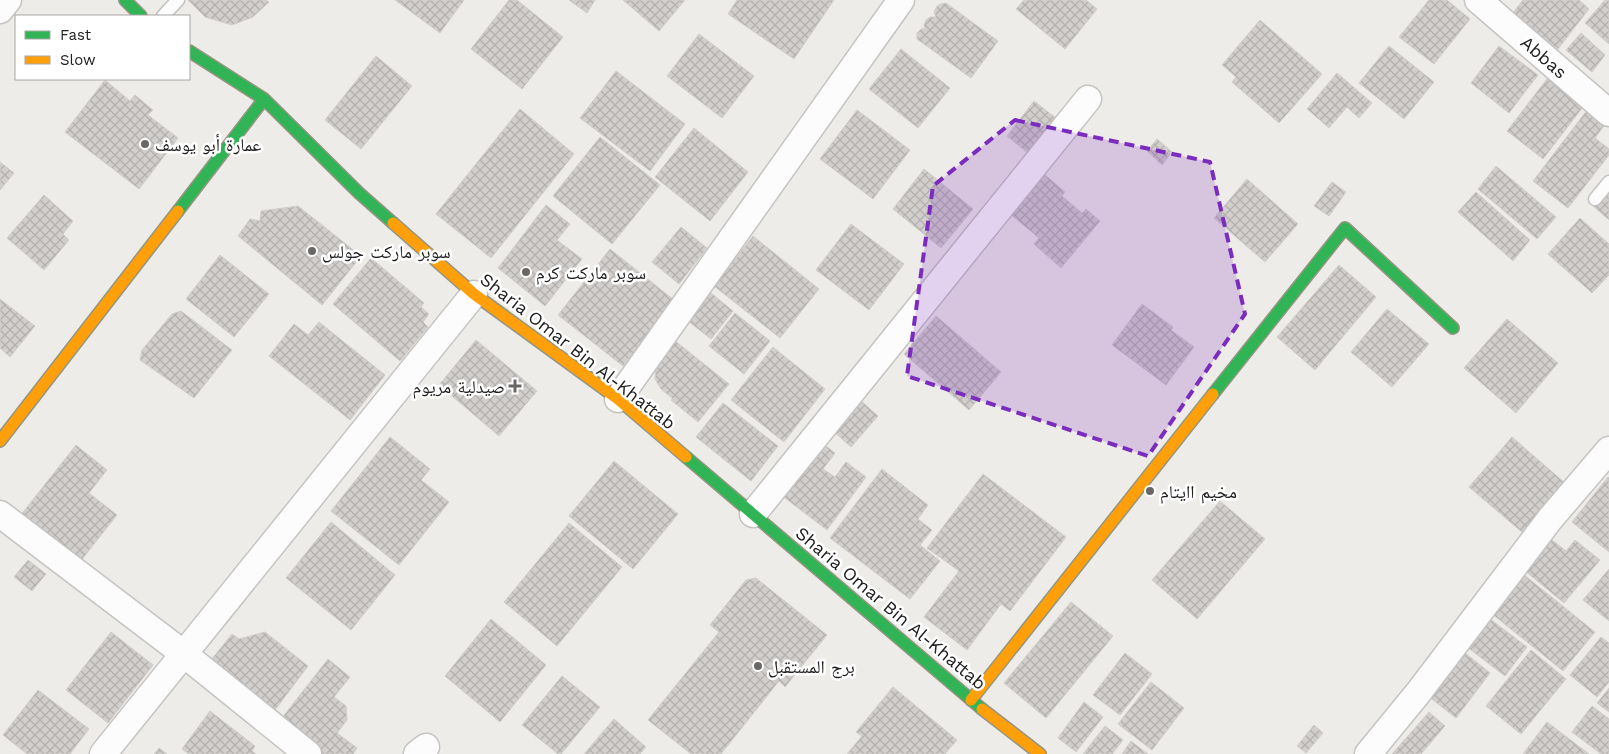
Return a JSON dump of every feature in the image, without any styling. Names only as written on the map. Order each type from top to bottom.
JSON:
[{"type":"street","points":[[0,10],[8,0]]},
{"type":"street","points":[[125,0],[140,15]]},
{"type":"street","points":[[618,399],[901,0]]},
{"type":"street","name":"Abbas","points":[[1478,0],[1609,114]]},
{"type":"street","name":"Sharia Omar Bin Al-Khattab","points":[[190,52],[264,99],[360,193],[474,294],[618,399],[971,700],[1040,754]]},
{"type":"street","points":[[0,441],[264,99]]},
{"type":"street","points":[[753,514],[1088,99]]},
{"type":"street","points":[[971,700],[1345,228],[1453,328]]},
{"type":"street","points":[[103,754],[474,294]]},
{"type":"street","points":[[1368,754],[1418,693],[1550,519],[1609,450]]},
{"type":"street","points":[[0,514],[184,654],[308,754]]},
{"type":"lane","points":[[164,15],[178,0]]},
{"type":"lane","points":[[1595,199],[1609,182]]},
{"type":"highlighted area","points":[[1015,120],[1210,162],[1245,314],[1148,456],[907,376],[933,186]]},
{"type":"building","points":[[188,0],[266,0],[269,2],[253,17],[232,25],[205,17]]},
{"type":"building","points":[[395,0],[464,0],[440,33]]},
{"type":"building","points":[[509,0],[517,0],[563,37],[522,89],[471,49]]},
{"type":"building","points":[[569,0],[595,0],[587,13]]},
{"type":"building","points":[[623,0],[685,0],[659,31]]},
{"type":"building","points":[[737,0],[834,0],[794,59],[728,14]]},
{"type":"building","points":[[1024,0],[1086,0],[1097,9],[1065,49],[1016,9]]},
{"type":"building","points":[[1429,0],[1447,0],[1470,19],[1434,64],[1399,37]]},
{"type":"building","points":[[1523,0],[1579,0],[1589,9],[1558,49],[1512,14]]},
{"type":"building","points":[[1605,0],[1609,0],[1609,44],[1585,23]]},
{"type":"building","points":[[946,3],[998,41],[971,78],[917,39],[917,33],[921,29],[925,29],[926,20],[930,17],[936,17],[934,12],[937,6]]},
{"type":"building","points":[[1260,20],[1322,74],[1279,123],[1232,82],[1236,77],[1222,65]]},
{"type":"building","points":[[1581,33],[1605,55],[1592,72],[1566,50]]},
{"type":"building","points":[[699,34],[754,76],[722,118],[667,76]]},
{"type":"building","points":[[1389,46],[1434,82],[1404,119],[1359,83]]},
{"type":"building","points":[[1499,46],[1538,75],[1509,113],[1471,83]]},
{"type":"building","points":[[901,49],[950,88],[918,128],[869,89]]},
{"type":"building","points":[[376,56],[412,86],[361,149],[325,120]]},
{"type":"building","points":[[616,71],[685,124],[650,171],[580,118]]},
{"type":"building","points":[[1337,73],[1372,103],[1359,118],[1347,107],[1329,128],[1307,109]]},
{"type":"building","points":[[1550,75],[1586,103],[1543,159],[1507,131]]},
{"type":"building","points":[[105,80],[130,101],[135,95],[153,110],[148,115],[178,138],[139,189],[65,132]]},
{"type":"building","points":[[1034,101],[1056,118],[1028,153],[1007,136]]},
{"type":"building","points":[[520,109],[574,154],[491,258],[436,214]]},
{"type":"building","points":[[1588,109],[1606,123],[1595,138],[1609,149],[1609,155],[1568,208],[1533,181]]},
{"type":"building","points":[[857,110],[910,150],[873,199],[820,159]]},
{"type":"building","points":[[694,128],[748,172],[710,221],[655,177]]},
{"type":"building","points":[[600,137],[660,185],[612,244],[553,196]]},
{"type":"building","points":[[1157,139],[1172,152],[1162,165],[1147,151]]},
{"type":"building","points":[[0,162],[14,173],[0,190]]},
{"type":"building","points":[[1496,166],[1556,217],[1537,239],[1478,189]]},
{"type":"building","points":[[924,169],[973,209],[941,248],[893,209]]},
{"type":"building","points":[[1044,174],[1065,192],[1062,196],[1082,213],[1086,209],[1100,221],[1061,268],[1034,244],[1039,238],[1010,214]]},
{"type":"building","points":[[1247,179],[1298,224],[1265,262],[1214,218]]},
{"type":"building","points":[[1332,182],[1346,192],[1329,216],[1314,206]]},
{"type":"building","points":[[1609,186],[1609,220],[1592,205]]},
{"type":"building","points":[[1476,192],[1530,240],[1513,261],[1458,212]]},
{"type":"building","points":[[44,195],[73,221],[63,234],[69,240],[44,270],[7,238]]},
{"type":"building","points":[[546,205],[570,224],[557,240],[582,259],[545,306],[498,268]]},
{"type":"building","points":[[298,206],[361,256],[322,305],[238,236],[250,219],[260,221],[261,211]]},
{"type":"building","points":[[1580,218],[1609,244],[1609,275],[1592,293],[1548,254]]},
{"type":"building","points":[[851,224],[904,264],[869,310],[816,270]]},
{"type":"building","points":[[681,227],[707,248],[679,284],[652,262]]},
{"type":"building","points":[[753,236],[819,289],[780,338],[714,286]]},
{"type":"building","points":[[610,249],[674,300],[623,366],[558,315]]},
{"type":"building","points":[[220,255],[269,294],[234,337],[186,299]]},
{"type":"building","points":[[371,258],[424,303],[421,307],[429,314],[423,322],[428,327],[400,361],[333,304]]},
{"type":"building","points":[[1339,265],[1376,297],[1315,370],[1277,337]]},
{"type":"building","points":[[711,293],[733,311],[711,339],[688,321]]},
{"type":"building","points":[[0,299],[35,326],[10,357],[0,348]]},
{"type":"building","points":[[1142,304],[1173,327],[1171,330],[1194,347],[1166,385],[1112,345]]},
{"type":"building","points":[[1387,309],[1429,344],[1392,387],[1351,352]]},
{"type":"building","points":[[181,311],[232,350],[194,398],[140,360],[142,350],[172,314]]},
{"type":"building","points":[[735,313],[770,341],[744,374],[709,346]]},
{"type":"building","points":[[936,316],[1001,372],[969,410],[904,354]]},
{"type":"building","points":[[1507,319],[1558,363],[1516,413],[1464,368]]},
{"type":"building","points":[[319,322],[385,375],[350,420],[269,356],[294,324],[308,335]]},
{"type":"building","points":[[476,340],[537,391],[499,436],[439,385]]},
{"type":"building","points":[[674,340],[729,384],[698,422],[671,400],[673,399],[661,389],[655,379],[656,364]]},
{"type":"building","points":[[773,347],[825,389],[784,442],[731,400]]},
{"type":"building","points":[[860,400],[878,416],[851,447],[832,430]]},
{"type":"building","points":[[723,403],[778,446],[751,481],[696,437]]},
{"type":"building","points":[[390,437],[430,469],[421,480],[449,502],[399,565],[331,511]]},
{"type":"building","points":[[1512,437],[1565,483],[1523,533],[1469,487]]},
{"type":"building","points":[[821,442],[835,453],[823,469],[835,477],[846,462],[866,477],[827,530],[781,495]]},
{"type":"building","points":[[76,445],[107,470],[89,493],[117,515],[79,563],[20,516]]},
{"type":"building","points":[[614,461],[678,514],[633,569],[569,516]]},
{"type":"building","points":[[882,469],[928,505],[918,519],[932,530],[920,545],[940,561],[910,599],[830,538]]},
{"type":"building","points":[[983,474],[1066,537],[1010,611],[1001,604],[967,650],[924,617],[959,571],[927,548]]},
{"type":"building","points":[[1609,478],[1609,552],[1572,522]]},
{"type":"building","points":[[1220,501],[1265,539],[1197,619],[1152,580]]},
{"type":"building","points":[[331,522],[395,575],[351,630],[286,578]]},
{"type":"building","points":[[569,523],[622,567],[557,646],[504,602]]},
{"type":"building","points":[[1546,535],[1566,551],[1575,540],[1600,560],[1564,603],[1519,566]]},
{"type":"building","points":[[28,560],[46,574],[32,591],[14,577]]},
{"type":"building","points":[[1609,569],[1609,621],[1583,600]]},
{"type":"building","points":[[1518,570],[1595,632],[1563,671],[1486,609]]},
{"type":"building","points":[[756,578],[827,635],[785,687],[779,681],[721,754],[691,754],[648,720],[719,632],[710,625],[746,580]]},
{"type":"building","points":[[1071,602],[1113,636],[1046,718],[1004,683]]},
{"type":"building","points":[[1485,615],[1527,647],[1505,676],[1463,644]]},
{"type":"building","points":[[491,619],[546,665],[500,722],[445,676]]},
{"type":"building","points":[[111,632],[153,665],[108,723],[66,690]]},
{"type":"building","points":[[265,632],[308,666],[272,714],[207,665],[232,634],[239,639]]},
{"type":"building","points":[[1601,637],[1609,643],[1609,682],[1597,697],[1570,675]]},
{"type":"building","points":[[1459,648],[1490,673],[1456,718],[1424,693]]},
{"type":"building","points":[[1531,650],[1566,679],[1521,734],[1486,706]]},
{"type":"building","points":[[1125,653],[1152,674],[1120,715],[1093,695]]},
{"type":"building","points":[[328,659],[350,677],[334,697],[346,706],[347,720],[337,733],[357,748],[353,754],[317,754],[278,723]]},
{"type":"building","points":[[562,676],[600,707],[561,754],[558,754],[522,725]]},
{"type":"building","points":[[1151,682],[1184,708],[1152,750],[1118,724]]},
{"type":"building","points":[[893,687],[957,740],[945,754],[847,754],[862,736],[856,732]]},
{"type":"building","points":[[1609,688],[1609,712],[1597,703]]},
{"type":"building","points":[[38,690],[89,729],[70,754],[27,754],[3,735]]},
{"type":"building","points":[[1084,702],[1103,717],[1076,752],[1058,738]]},
{"type":"building","points":[[1592,706],[1609,719],[1609,754],[1601,754],[1572,732]]},
{"type":"building","points":[[210,711],[255,746],[252,751],[256,754],[189,754],[182,749]]},
{"type":"building","points":[[1429,712],[1445,726],[1421,754],[1392,754]]},
{"type":"building","points":[[614,719],[646,747],[640,754],[584,754]]},
{"type":"building","points":[[1547,722],[1589,754],[1523,754]]},
{"type":"building","points":[[1314,725],[1323,733],[1306,753],[1297,746]]},
{"type":"building","points":[[1105,726],[1123,740],[1112,754],[1083,754]]},
{"type":"building","points":[[1131,741],[1148,754],[1122,754]]},
{"type":"building","points":[[159,748],[167,754],[154,754]]},
{"type":"traffic: fast","points":[[125,0],[140,15]]},
{"type":"traffic: fast","points":[[190,52],[264,99],[359,193],[393,223]]},
{"type":"traffic: fast","points":[[178,211],[264,99]]},
{"type":"traffic: fast","points":[[1213,394],[1345,228],[1453,328]]},
{"type":"traffic: fast","points":[[686,457],[982,709]]},
{"type":"traffic: slow","points":[[0,441],[178,211]]},
{"type":"traffic: slow","points":[[393,223],[474,294],[618,399],[686,457]]},
{"type":"traffic: slow","points":[[971,700],[1213,394]]},
{"type":"traffic: slow","points":[[982,709],[1040,754]]},
{"type":"place","name":"عمارة أبو يوسف","points":[[145,144]]},
{"type":"place","name":"سوبر ماركت جولس","points":[[312,251]]},
{"type":"place","name":"سوبر ماركت كرم","points":[[526,272]]},
{"type":"place","name":"صيدلية مريوم","points":[[515,386]]},
{"type":"place","name":"مخيم اايتام","points":[[1150,491]]},
{"type":"place","name":"برج المستقبل","points":[[758,666]]}]
